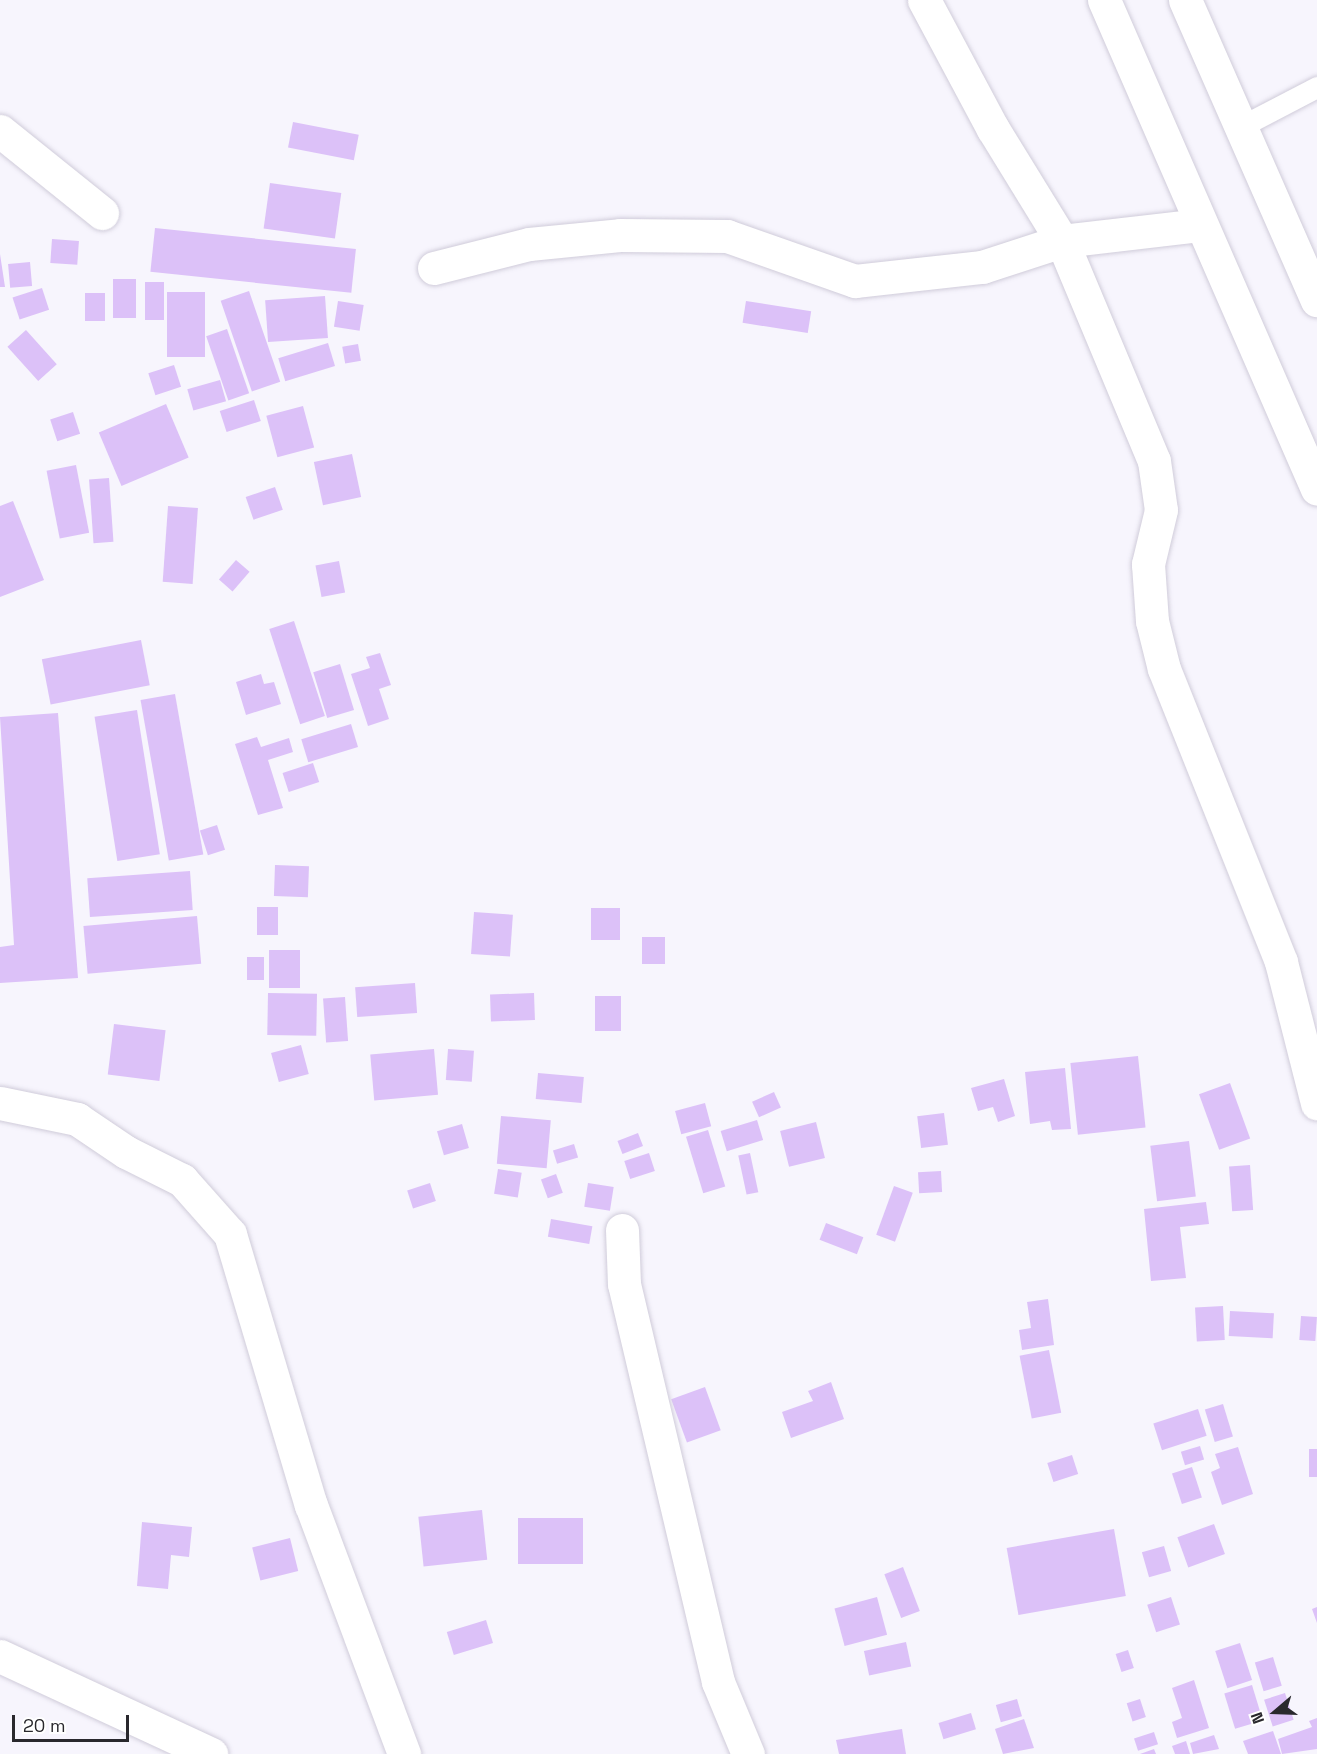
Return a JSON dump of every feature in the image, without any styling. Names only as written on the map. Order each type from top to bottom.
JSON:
[{"type":"street","points":[[924,0],[993,129],[1062,241],[1155,461],[1161,510],[1148,564],[1152,621],[1164,669],[1281,962],[1317,1103]]},
{"type":"street","points":[[1104,0],[1317,489]]},
{"type":"street","points":[[1185,0],[1317,300]]},
{"type":"street","points":[[0,131],[102,213]]},
{"type":"street","points":[[434,268],[529,244],[620,235],[727,236],[855,281],[982,267],[1062,241],[1201,225]]},
{"type":"street","points":[[0,1103],[77,1119],[126,1152],[182,1180],[230,1234],[311,1505],[404,1754]]},
{"type":"street","points":[[622,1230],[624,1284],[718,1682],[748,1754]]},
{"type":"street","points":[[0,1656],[211,1754]]},
{"type":"lane","points":[[1240,127],[1317,87]]},
{"type":"building","points":[[293,122],[359,135],[354,160],[288,148]]},
{"type":"building","points":[[270,183],[341,193],[335,239],[264,229]]},
{"type":"building","points":[[155,228],[356,249],[351,293],[150,272]]},
{"type":"building","points":[[52,239],[79,241],[77,265],[50,263]]},
{"type":"building","points":[[0,254],[5,287],[0,287]]},
{"type":"building","points":[[30,262],[32,286],[10,288],[8,264]]},
{"type":"building","points":[[113,279],[136,279],[136,318],[113,318]]},
{"type":"building","points":[[145,282],[164,282],[164,320],[145,320]]},
{"type":"building","points":[[42,288],[49,310],[20,319],[13,298]]},
{"type":"building","points":[[249,291],[280,382],[252,392],[221,301]]},
{"type":"building","points":[[167,292],[205,292],[205,357],[167,357]]},
{"type":"building","points":[[85,293],[105,293],[105,321],[85,321]]},
{"type":"building","points":[[325,296],[328,338],[268,342],[265,300]]},
{"type":"building","points":[[338,301],[364,305],[360,331],[334,327]]},
{"type":"building","points":[[746,301],[811,311],[808,333],[743,323]]},
{"type":"building","points":[[227,329],[249,393],[228,400],[206,336]]},
{"type":"building","points":[[26,330],[57,364],[38,381],[7,347]]},
{"type":"building","points":[[328,343],[335,366],[285,381],[278,358]]},
{"type":"building","points":[[358,344],[361,361],[345,364],[342,347]]},
{"type":"building","points":[[174,365],[181,387],[155,395],[148,373]]},
{"type":"building","points":[[220,380],[226,401],[193,411],[187,389]]},
{"type":"building","points":[[254,400],[261,421],[227,432],[220,411]]},
{"type":"building","points":[[166,404],[189,457],[121,486],[99,433]]},
{"type":"building","points":[[303,406],[314,448],[277,457],[266,416]]},
{"type":"building","points":[[73,412],[80,434],[57,441],[50,419]]},
{"type":"building","points":[[352,454],[361,497],[323,505],[314,462]]},
{"type":"building","points":[[76,465],[89,533],[60,538],[47,471]]},
{"type":"building","points":[[109,478],[113,542],[94,543],[89,479]]},
{"type":"building","points":[[275,487],[283,510],[254,520],[246,497]]},
{"type":"building","points":[[13,501],[44,580],[0,597],[0,506]]},
{"type":"building","points":[[168,506],[198,508],[193,584],[163,582]]},
{"type":"building","points":[[236,560],[250,572],[233,591],[219,580]]},
{"type":"building","points":[[339,561],[345,592],[322,597],[315,566]]},
{"type":"building","points":[[294,621],[325,716],[300,724],[269,629]]},
{"type":"building","points":[[141,640],[150,685],[51,704],[42,659]]},
{"type":"building","points":[[380,653],[391,685],[379,689],[389,719],[368,726],[351,674],[370,668],[366,657]]},
{"type":"building","points":[[340,664],[354,710],[327,718],[313,672]]},
{"type":"building","points":[[261,674],[264,684],[274,682],[281,704],[246,715],[236,682]]},
{"type":"building","points":[[175,694],[203,855],[169,861],[141,700]]},
{"type":"building","points":[[137,710],[160,854],[117,861],[95,717]]},
{"type":"building","points":[[58,713],[78,978],[0,983],[0,947],[14,945],[0,717]]},
{"type":"building","points":[[351,724],[358,747],[308,762],[301,739]]},
{"type":"building","points":[[257,737],[261,747],[289,738],[293,752],[268,760],[283,808],[258,815],[235,744]]},
{"type":"building","points":[[313,763],[319,782],[289,792],[283,773]]},
{"type":"building","points":[[217,825],[225,850],[208,855],[200,831]]},
{"type":"building","points":[[275,865],[309,866],[308,897],[274,896]]},
{"type":"building","points":[[190,871],[193,910],[90,917],[87,878]]},
{"type":"building","points":[[257,907],[278,907],[278,935],[257,935]]},
{"type":"building","points":[[591,908],[620,908],[620,940],[591,940]]},
{"type":"building","points":[[474,912],[513,915],[510,957],[471,954]]},
{"type":"building","points":[[197,916],[201,964],[88,974],[83,926]]},
{"type":"building","points":[[642,937],[665,937],[665,964],[642,964]]},
{"type":"building","points":[[269,950],[300,950],[300,988],[269,988]]},
{"type":"building","points":[[247,957],[264,957],[264,980],[247,980]]},
{"type":"building","points":[[415,983],[417,1013],[357,1017],[355,987]]},
{"type":"building","points":[[268,993],[317,994],[316,1036],[267,1035]]},
{"type":"building","points":[[534,993],[535,1020],[491,1022],[490,995]]},
{"type":"building","points":[[595,996],[621,996],[621,1031],[595,1031]]},
{"type":"building","points":[[345,997],[348,1041],[326,1042],[323,999]]},
{"type":"building","points":[[114,1024],[166,1030],[159,1081],[108,1075]]},
{"type":"building","points":[[301,1045],[309,1074],[279,1082],[271,1053]]},
{"type":"building","points":[[434,1049],[438,1095],[374,1100],[370,1055]]},
{"type":"building","points":[[448,1049],[474,1051],[472,1082],[446,1080]]},
{"type":"building","points":[[1138,1056],[1146,1128],[1078,1135],[1070,1063]]},
{"type":"building","points":[[1065,1068],[1071,1129],[1052,1130],[1050,1121],[1030,1124],[1025,1072]]},
{"type":"building","points":[[538,1073],[584,1077],[582,1103],[536,1099]]},
{"type":"building","points":[[1004,1079],[1015,1116],[998,1122],[993,1107],[978,1111],[971,1088]]},
{"type":"building","points":[[1230,1083],[1250,1138],[1219,1150],[1199,1094]]},
{"type":"building","points":[[774,1092],[781,1108],[759,1117],[752,1102]]},
{"type":"building","points":[[705,1103],[711,1126],[681,1134],[675,1111]]},
{"type":"building","points":[[944,1113],[948,1145],[921,1148],[917,1116]]},
{"type":"building","points":[[501,1116],[551,1120],[547,1168],[497,1164]]},
{"type":"building","points":[[757,1120],[763,1140],[727,1151],[721,1131]]},
{"type":"building","points":[[816,1122],[825,1158],[789,1167],[780,1131]]},
{"type":"building","points":[[462,1124],[469,1148],[444,1155],[437,1131]]},
{"type":"building","points":[[708,1130],[725,1186],[703,1193],[686,1137]]},
{"type":"building","points":[[638,1133],[643,1146],[622,1154],[617,1141]]},
{"type":"building","points":[[1189,1141],[1196,1197],[1157,1201],[1150,1146]]},
{"type":"building","points":[[574,1144],[578,1157],[557,1164],[553,1150]]},
{"type":"building","points":[[649,1153],[655,1171],[630,1179],[624,1161]]},
{"type":"building","points":[[750,1153],[758,1192],[747,1195],[738,1155]]},
{"type":"building","points":[[1250,1165],[1253,1210],[1232,1211],[1229,1166]]},
{"type":"building","points":[[498,1169],[522,1173],[518,1197],[494,1194]]},
{"type":"building","points":[[941,1171],[942,1192],[919,1193],[918,1172]]},
{"type":"building","points":[[556,1174],[563,1193],[548,1198],[541,1179]]},
{"type":"building","points":[[430,1183],[436,1201],[413,1208],[407,1190]]},
{"type":"building","points":[[588,1183],[614,1187],[610,1211],[584,1207]]},
{"type":"building","points":[[894,1186],[913,1193],[895,1242],[876,1235]]},
{"type":"building","points":[[1206,1202],[1209,1224],[1180,1227],[1186,1278],[1151,1281],[1144,1209]]},
{"type":"building","points":[[551,1219],[592,1226],[589,1244],[548,1237]]},
{"type":"building","points":[[826,1223],[863,1237],[857,1254],[820,1240]]},
{"type":"building","points":[[1048,1299],[1054,1345],[1022,1350],[1019,1330],[1031,1328],[1027,1302]]},
{"type":"building","points":[[1223,1306],[1225,1340],[1197,1341],[1195,1307]]},
{"type":"building","points":[[1230,1311],[1274,1313],[1273,1338],[1229,1336]]},
{"type":"building","points":[[1301,1316],[1317,1317],[1315,1341],[1299,1340]]},
{"type":"building","points":[[1049,1350],[1061,1413],[1032,1419],[1020,1356]]},
{"type":"building","points":[[831,1382],[844,1419],[791,1438],[782,1412],[813,1401],[808,1391]]},
{"type":"building","points":[[705,1387],[721,1430],[687,1443],[671,1399]]},
{"type":"building","points":[[1223,1404],[1233,1437],[1215,1442],[1205,1410]]},
{"type":"building","points":[[1198,1409],[1207,1436],[1162,1450],[1153,1424]]},
{"type":"building","points":[[1200,1446],[1204,1459],[1185,1465],[1181,1452]]},
{"type":"building","points":[[1238,1447],[1253,1494],[1222,1505],[1211,1472],[1220,1468],[1215,1454]]},
{"type":"building","points":[[1309,1449],[1317,1449],[1317,1477],[1309,1477]]},
{"type":"building","points":[[1072,1455],[1078,1474],[1053,1482],[1047,1463]]},
{"type":"building","points":[[1192,1467],[1202,1497],[1182,1504],[1172,1473]]},
{"type":"building","points":[[482,1510],[487,1560],[424,1566],[418,1517]]},
{"type":"building","points":[[518,1518],[583,1518],[583,1564],[518,1564]]},
{"type":"building","points":[[142,1522],[192,1527],[189,1557],[171,1555],[168,1589],[137,1586]]},
{"type":"building","points":[[1214,1524],[1225,1554],[1188,1567],[1177,1537]]},
{"type":"building","points":[[1114,1529],[1126,1596],[1018,1615],[1007,1548]]},
{"type":"building","points":[[290,1538],[298,1571],[260,1580],[252,1547]]},
{"type":"building","points":[[1164,1546],[1171,1571],[1149,1577],[1142,1552]]},
{"type":"building","points":[[903,1567],[920,1611],[901,1618],[884,1574]]},
{"type":"building","points":[[877,1597],[887,1635],[845,1646],[834,1608]]},
{"type":"building","points":[[1171,1597],[1180,1625],[1156,1632],[1147,1605]]},
{"type":"building","points":[[1317,1607],[1317,1623],[1312,1609]]},
{"type":"building","points":[[486,1620],[493,1643],[454,1655],[447,1632]]},
{"type":"building","points":[[906,1642],[911,1666],[869,1675],[864,1651]]},
{"type":"building","points":[[1240,1643],[1252,1680],[1227,1688],[1215,1651]]},
{"type":"building","points":[[1128,1650],[1134,1668],[1122,1672],[1116,1654]]},
{"type":"building","points":[[1273,1657],[1282,1686],[1264,1691],[1255,1663]]},
{"type":"building","points":[[1194,1680],[1209,1728],[1177,1738],[1172,1722],[1182,1718],[1172,1688]]},
{"type":"building","points":[[1252,1685],[1263,1720],[1235,1729],[1224,1693]]},
{"type":"building","points":[[1285,1693],[1294,1720],[1273,1726],[1264,1700]]},
{"type":"building","points":[[1017,1699],[1022,1716],[1001,1722],[996,1705]]},
{"type":"building","points":[[1140,1699],[1146,1717],[1133,1721],[1127,1703]]},
{"type":"building","points":[[971,1713],[976,1729],[943,1739],[938,1723]]},
{"type":"building","points":[[1317,1718],[1317,1749],[1282,1754],[1278,1739],[1312,1727],[1309,1721]]},
{"type":"building","points":[[1024,1719],[1034,1748],[1003,1754],[995,1729]]},
{"type":"building","points":[[902,1729],[906,1754],[839,1754],[836,1740]]},
{"type":"building","points":[[1273,1731],[1281,1754],[1248,1754],[1243,1741]]},
{"type":"building","points":[[1154,1732],[1158,1744],[1138,1751],[1134,1738]]},
{"type":"building","points":[[1214,1735],[1219,1749],[1193,1754],[1190,1743]]},
{"type":"building","points":[[1186,1741],[1190,1754],[1175,1754],[1172,1746]]},
{"type":"building","points":[[1154,1749],[1156,1754],[1140,1754]]}]
